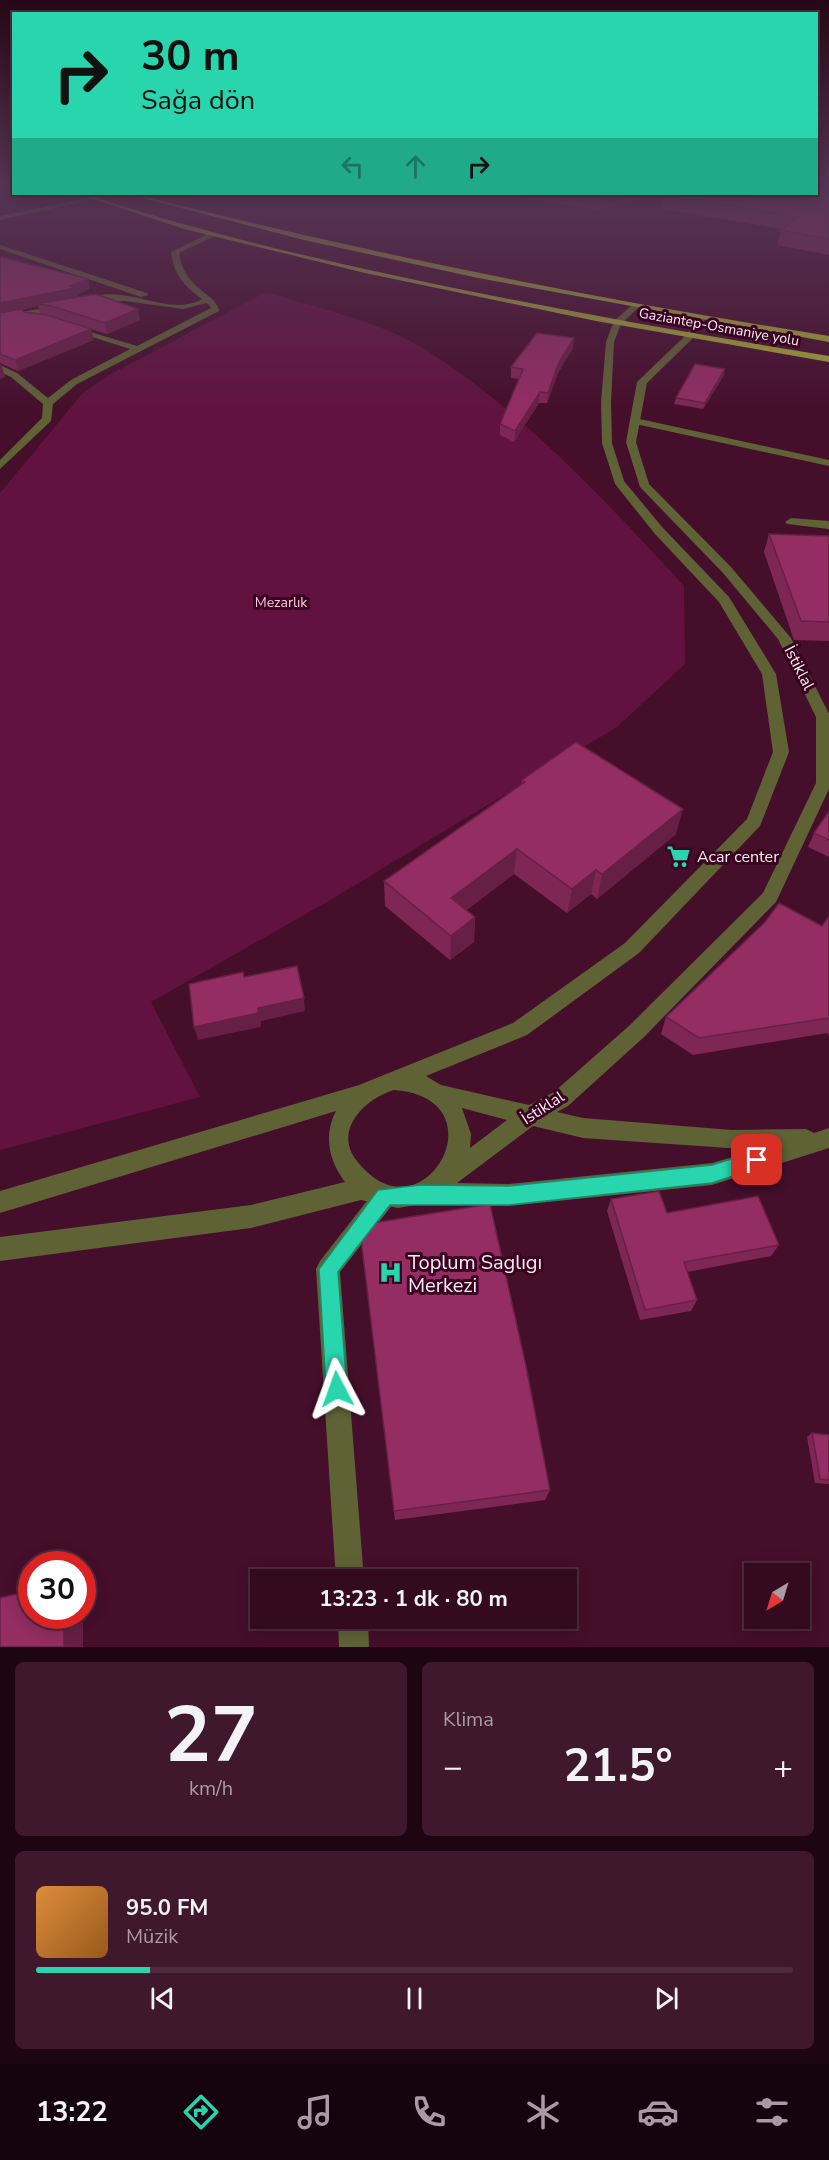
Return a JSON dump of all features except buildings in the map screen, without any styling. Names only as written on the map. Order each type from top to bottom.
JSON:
[{"type":"highway","name":"Gaziantep-Osmaniye yolu","points":[[333,263],[479,297],[689,337],[829,359]]},
{"type":"highway","name":"Gaziantep-Osmaniye yolu","points":[[409,263],[483,279],[829,339]]},
{"type":"street","points":[[48,263],[182,307]]},
{"type":"street","points":[[0,466],[47,419],[48,403],[74,382],[216,309],[208,299],[189,286],[177,271],[176,263]]},
{"type":"street","points":[[82,302],[136,300],[182,307],[201,305],[208,299]]},
{"type":"street","points":[[0,319],[70,305]]},
{"type":"street","points":[[0,1202],[363,1093],[520,1029],[632,948],[754,822],[781,752],[769,674],[724,600],[659,531],[619,482],[607,443],[606,402],[610,342],[617,323],[636,306]]},
{"type":"street","points":[[0,312],[12,316],[51,321]]},
{"type":"street","name":"İstiklal","points":[[430,1189],[529,1116],[561,1099],[637,1031],[770,897],[824,783],[825,715],[784,638],[727,570],[644,485],[631,441],[642,382],[689,337],[702,318]]},
{"type":"street","points":[[62,324],[138,349]]},
{"type":"street","points":[[0,368],[14,375],[48,403]]},
{"type":"street","points":[[634,422],[745,443],[829,463]]},
{"type":"street","points":[[790,522],[829,525]]},
{"type":"street","points":[[391,1081],[411,1082],[437,1092],[583,1128],[720,1140],[828,1143]]},
{"type":"street","points":[[430,1189],[454,1166],[461,1147],[461,1128],[451,1107],[437,1092]]},
{"type":"street","points":[[363,1093],[342,1118],[337,1138],[340,1159],[351,1177],[375,1192]]},
{"type":"street","points":[[0,1249],[135,1234],[278,1212],[375,1192],[430,1189],[509,1196],[712,1174],[828,1143]]},
{"type":"street","points":[[349,1569],[328,1269],[375,1192]]},
{"type":"street","points":[[353,1629],[354,1647]]},
{"type":"green space","name":"Mezarlık","points":[[266,292],[345,315],[404,338],[457,371],[527,427],[593,489],[684,586],[685,664],[617,727],[327,902],[151,1002],[200,1097],[0,1150],[0,493],[82,394],[109,375]]},
{"type":"place","name":"Acar center","points":[[679,857]]},
{"type":"place","name":"Toplum Saglıgı Merkezi","points":[[390,1273]]},
{"type":"route","points":[[337,1389],[328,1269],[385,1196],[407,1197],[420,1194],[509,1196],[712,1174],[757,1160]]}]
